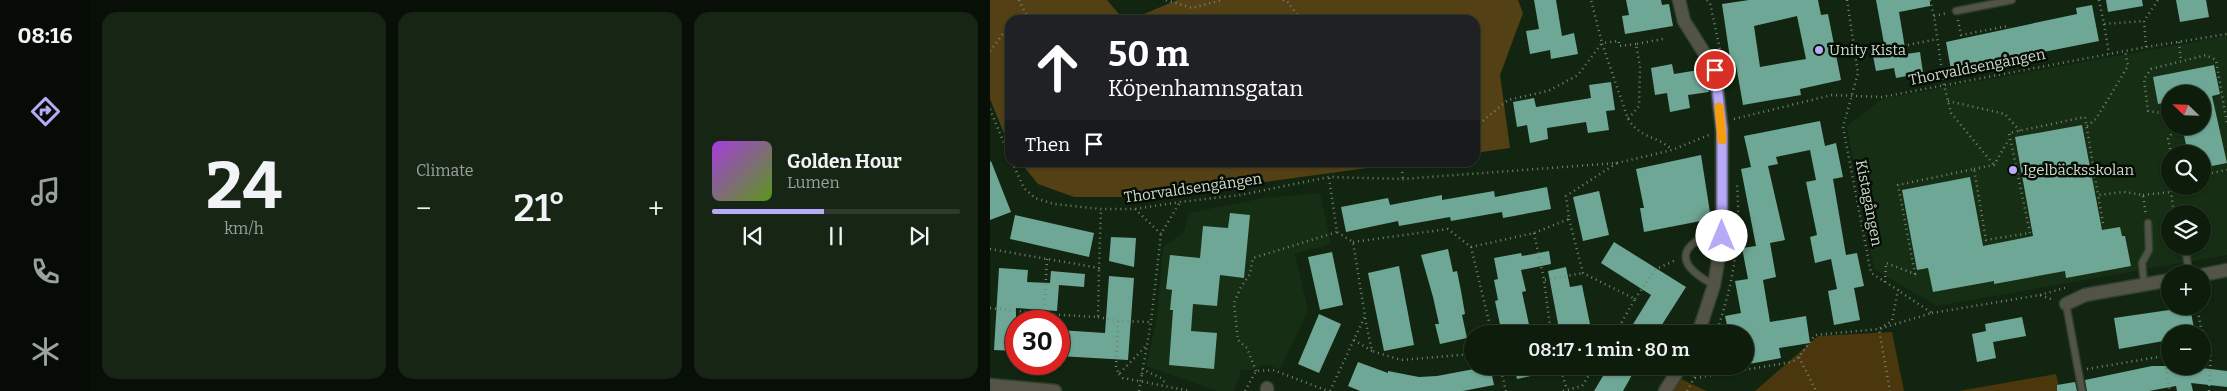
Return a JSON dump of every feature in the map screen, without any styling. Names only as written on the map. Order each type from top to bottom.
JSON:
[{"type":"street","points":[[1679,0],[1684,21],[1715,70],[1722,130],[1722,236],[1714,285],[1702,325]]},
{"type":"street","points":[[2211,273],[2227,270]]},
{"type":"street","points":[[2066,304],[2085,295],[2161,281]]},
{"type":"street","points":[[1665,391],[1675,375]]},
{"type":"street","points":[[990,386],[1055,391]]},
{"type":"lane","points":[[1956,12],[2012,0]]},
{"type":"lane","points":[[2144,284],[2142,263],[2149,250],[2148,223]]},
{"type":"lane","points":[[1714,285],[1698,276],[1688,264],[1686,255],[1688,249],[1700,238],[1722,236]]},
{"type":"lane","points":[[2066,304],[2082,391]]},
{"type":"path","points":[[1019,0],[1026,15]]},
{"type":"path","points":[[1166,0],[1192,8],[1222,0]]},
{"type":"path","points":[[1283,0],[1287,1],[1297,15]]},
{"type":"path","points":[[1591,0],[1602,43],[1628,119],[1632,126],[1644,136],[1665,143],[1672,150]]},
{"type":"path","name":"Kistagången","points":[[1847,0],[1858,72],[1842,127],[1871,272],[1932,313]]},
{"type":"path","points":[[1930,0],[1944,85],[1952,114],[1994,165]]},
{"type":"path","points":[[2099,0],[2109,54]]},
{"type":"path","points":[[2146,47],[2144,21],[2158,0]]},
{"type":"path","points":[[1956,12],[1961,35],[2008,26]]},
{"type":"path","points":[[2104,24],[2144,21]]},
{"type":"path","points":[[990,52],[1005,31]]},
{"type":"path","name":"Thorvaldsengången","points":[[1732,119],[1832,95],[1882,96],[2146,47],[2227,34]]},
{"type":"path","points":[[1480,122],[1508,100],[1548,91],[1578,75],[1602,43],[1619,41],[1619,46],[1663,39]]},
{"type":"path","points":[[1908,45],[1937,40]]},
{"type":"path","points":[[2179,42],[2182,62]]},
{"type":"path","points":[[1628,119],[1639,106],[1640,68],[1636,44]]},
{"type":"path","points":[[2086,126],[2096,118],[2128,66],[2125,51]]},
{"type":"path","points":[[2161,113],[2148,111],[2144,79],[2151,69],[2206,55],[2216,60],[2227,124]]},
{"type":"path","points":[[1948,101],[2005,114],[2020,131]]},
{"type":"path","points":[[990,109],[1005,146]]},
{"type":"path","points":[[1974,169],[1986,240],[2030,233],[2009,133],[2084,118],[2103,223]]},
{"type":"path","name":"Thorvaldsengången","points":[[1014,167],[1024,188],[1035,198],[1054,204],[1101,209],[1135,209],[1240,195],[1329,177],[1403,179],[1617,163],[1672,150],[1722,130]]},
{"type":"path","points":[[1884,282],[1886,263],[1915,274],[1898,185],[1994,165],[2010,138]]},
{"type":"path","points":[[1583,273],[1569,219],[1566,196],[1617,163]]},
{"type":"path","points":[[1402,167],[1403,179]]},
{"type":"path","points":[[2211,173],[2227,170]]},
{"type":"path","points":[[1329,177],[1337,232]]},
{"type":"path","points":[[2098,195],[2124,192],[2143,195],[2161,193]]},
{"type":"path","points":[[2143,195],[2148,223]]},
{"type":"path","points":[[1139,391],[1161,234],[1180,202]]},
{"type":"path","points":[[1098,317],[1101,209]]},
{"type":"path","points":[[1135,209],[1161,234]]},
{"type":"path","points":[[1471,247],[1534,233],[1569,219]]},
{"type":"path","points":[[1256,371],[1247,348],[1238,340],[1234,304],[1241,287],[1250,274],[1253,258],[1337,232],[1353,242],[1448,229],[1471,247],[1490,325]]},
{"type":"path","points":[[1534,233],[1544,280],[1550,325]]},
{"type":"path","points":[[1353,242],[1372,351]]},
{"type":"path","points":[[990,249],[1099,268]]},
{"type":"path","points":[[1620,325],[1635,299],[1656,269],[1686,255]]},
{"type":"path","points":[[1044,310],[1047,259]]},
{"type":"path","points":[[1544,280],[1583,273],[1635,299]]},
{"type":"path","points":[[1879,329],[1892,321],[1898,290]]},
{"type":"path","points":[[1695,378],[1792,362],[1800,357],[1815,335],[1879,329],[1932,313],[2040,295],[2066,304]]},
{"type":"path","points":[[990,308],[1008,310]]},
{"type":"path","points":[[1070,315],[1098,317],[1118,321],[1150,322]]},
{"type":"path","points":[[1256,371],[1273,370],[1329,391],[1365,316]]},
{"type":"path","points":[[1118,321],[1116,368],[1123,378],[1190,391]]},
{"type":"path","points":[[1879,329],[1890,391]]},
{"type":"path","points":[[1354,340],[1372,351],[1402,360],[1464,355]]},
{"type":"path","points":[[1119,374],[1146,346]]},
{"type":"path","points":[[1800,357],[1816,391]]},
{"type":"path","points":[[2078,371],[2161,357]]},
{"type":"path","points":[[1142,369],[1161,378],[1168,386]]},
{"type":"path","points":[[1245,391],[1256,371]]},
{"type":"path","points":[[1502,375],[1506,391]]},
{"type":"path","points":[[1562,375],[1565,391],[1582,386],[1589,375]]},
{"type":"path","points":[[1687,391],[1696,375]]},
{"type":"path","points":[[2167,375],[2170,391]]},
{"type":"path","points":[[2209,391],[2210,375]]},
{"type":"shaded area","points":[[990,0],[1107,0],[1120,15],[1005,15],[1005,136],[990,99]]},
{"type":"shaded area","points":[[1177,0],[1518,0],[1523,13],[1500,75],[1510,148],[1480,152],[1480,15],[1142,15]]},
{"type":"shaded area","name":"Igelbäcksskolan","points":[[2227,36],[2227,255],[2161,265],[2161,267],[1937,306],[1874,269],[1847,126],[1882,99]]},
{"type":"shaded area","points":[[1024,167],[1375,167],[1155,197],[1074,197],[1038,184]]},
{"type":"shaded area","points":[[1320,193],[1331,244],[1295,254],[1308,310],[1280,370],[1267,364],[1251,370],[1241,370],[1234,391],[1217,391],[1146,366],[1157,318],[1163,247],[1184,232],[1189,213],[1263,198]]},
{"type":"shaded area","points":[[1892,332],[1904,391],[1755,391],[1818,336]]},
{"type":"shaded area","points":[[2056,374],[2060,391],[1959,391]]},
{"type":"shaded area","points":[[1681,379],[1707,391],[1673,391]]},
{"type":"building","points":[[1534,0],[1556,0],[1562,36],[1574,33],[1578,54],[1551,59],[1550,50],[1530,54],[1526,31],[1539,29]]},
{"type":"building","points":[[1626,0],[1661,0],[1662,5],[1669,4],[1673,26],[1625,34],[1622,16],[1629,15]]},
{"type":"building","points":[[1749,0],[1818,0],[1821,15],[1828,14],[1841,80],[1800,89],[1801,95],[1743,105],[1736,65],[1731,65],[1722,4]],"holes":[[[1797,16],[1806,59],[1760,67],[1754,26]]]},
{"type":"building","points":[[1876,0],[1930,0],[1930,6],[1899,12],[1906,54],[1920,52],[1923,73],[1896,78],[1894,68],[1876,71],[1872,51],[1885,49]]},
{"type":"building","points":[[2106,0],[2142,0],[2143,6],[2108,12]]},
{"type":"building","points":[[2176,0],[2206,0],[2209,17],[2180,22]]},
{"type":"building","points":[[2092,5],[2099,41],[1951,70],[1946,42],[2077,14],[2076,8]]},
{"type":"building","points":[[1672,64],[1674,74],[1705,69],[1709,92],[1688,95],[1690,108],[1670,112],[1667,93],[1655,95],[1651,68]]},
{"type":"building","points":[[2214,65],[2220,94],[2212,96],[2227,163],[2211,166],[2211,145],[2186,145],[2184,135],[2211,135],[2211,85],[2161,85],[2161,104],[2158,104],[2153,77]]},
{"type":"building","points":[[1611,82],[1615,110],[1606,111],[1609,130],[1588,133],[1586,122],[1547,128],[1548,139],[1530,143],[1527,125],[1517,127],[1513,102],[1534,98],[1536,107],[1591,98],[1589,85]]},
{"type":"building","points":[[1820,121],[1825,146],[1836,143],[1843,177],[1833,179],[1846,255],[1857,253],[1864,286],[1854,288],[1860,320],[1834,325],[1828,291],[1837,289],[1831,259],[1815,263],[1810,237],[1817,235],[1806,182],[1816,180],[1810,150],[1776,157],[1778,164],[1768,166],[1785,240],[1770,243],[1776,277],[1763,280],[1770,322],[1806,316],[1810,343],[1779,348],[1781,358],[1754,363],[1754,325],[1727,325],[1725,316],[1741,313],[1735,281],[1748,279],[1742,248],[1756,246],[1741,169],[1751,167],[1744,136]]},
{"type":"building","points":[[2082,125],[2102,230],[2120,227],[2122,236],[2125,236],[2131,266],[2066,278],[2065,271],[1994,284],[1994,281],[1933,292],[1928,268],[1917,270],[1902,190],[1970,177],[1983,246],[2033,236],[2015,137]]},
{"type":"building","points":[[1701,155],[1711,219],[1644,232],[1640,208],[1644,208],[1636,169]]},
{"type":"building","points":[[990,162],[1011,212],[990,220]]},
{"type":"building","points":[[1547,187],[1551,209],[1503,218],[1502,212],[1451,221],[1450,217],[1399,226],[1398,221],[1346,232],[1341,207],[1388,198],[1390,205],[1442,195],[1442,200],[1494,191],[1495,197]]},
{"type":"building","points":[[1599,191],[1609,235],[1583,241],[1573,197]]},
{"type":"building","points":[[1230,213],[1250,215],[1244,278],[1220,275],[1217,306],[1193,304],[1191,331],[1217,333],[1214,369],[1169,365],[1173,310],[1170,310],[1172,290],[1166,289],[1170,255],[1200,258],[1203,226],[1228,228]]},
{"type":"building","points":[[1015,215],[1094,233],[1089,257],[1010,239]]},
{"type":"building","points":[[1111,237],[1136,238],[1134,267],[1109,261]]},
{"type":"building","points":[[1614,242],[1686,287],[1662,325],[1633,325],[1651,295],[1601,263]]},
{"type":"building","points":[[1448,249],[1453,272],[1457,271],[1465,314],[1462,315],[1464,339],[1440,344],[1435,324],[1439,324],[1421,255]]},
{"type":"building","points":[[1549,251],[1551,264],[1521,270],[1526,291],[1522,292],[1529,325],[1500,325],[1495,301],[1498,300],[1494,280],[1498,279],[1494,258],[1521,253],[1522,256]]},
{"type":"building","points":[[1332,252],[1343,305],[1320,310],[1308,257]]},
{"type":"building","points":[[1399,266],[1414,345],[1384,351],[1368,273]]},
{"type":"building","points":[[1566,267],[1570,287],[1582,285],[1590,325],[1558,325],[1548,271]]},
{"type":"building","points":[[999,268],[1028,270],[1027,282],[1050,283],[1051,271],[1085,274],[1084,287],[1059,285],[1057,310],[1016,308],[1016,310],[1005,310],[1005,350],[994,350]]},
{"type":"building","points":[[1109,276],[1134,278],[1128,360],[1070,357],[1070,331],[1105,333]]},
{"type":"building","points":[[2161,311],[2161,315],[2191,315],[2193,325],[2161,325],[2161,341],[2119,349],[2114,318]]},
{"type":"building","points":[[1319,314],[1341,324],[1319,373],[1298,364]]},
{"type":"building","points":[[2022,317],[2026,336],[1993,342],[1996,358],[1977,362],[1972,334],[1986,331],[1985,324]]},
{"type":"building","points":[[1358,362],[1388,373],[1388,371],[1419,377],[1464,371],[1464,375],[1492,375],[1494,385],[1463,391],[1360,391],[1348,386]]},
{"type":"building","points":[[2152,366],[2161,366],[2161,375],[2211,375],[2211,369],[2227,371],[2227,387],[2191,383],[2193,391],[2177,391],[2176,386],[2149,391],[2087,391],[2085,380]]},
{"type":"building","points":[[1516,375],[1536,375],[1517,379]]},
{"type":"building","points":[[1604,375],[1632,375],[1623,391],[1594,391]]},
{"type":"building","points":[[2075,382],[2077,391],[2057,391],[2057,385]]},
{"type":"slow traffic","points":[[1719,107],[1722,140]]},
{"type":"place","name":"Unity Kista","points":[[1819,50]]},
{"type":"place","name":"Igelbäcksskolan","points":[[2013,170]]},
{"type":"route","points":[[1715,70],[1722,130],[1722,236]]}]
